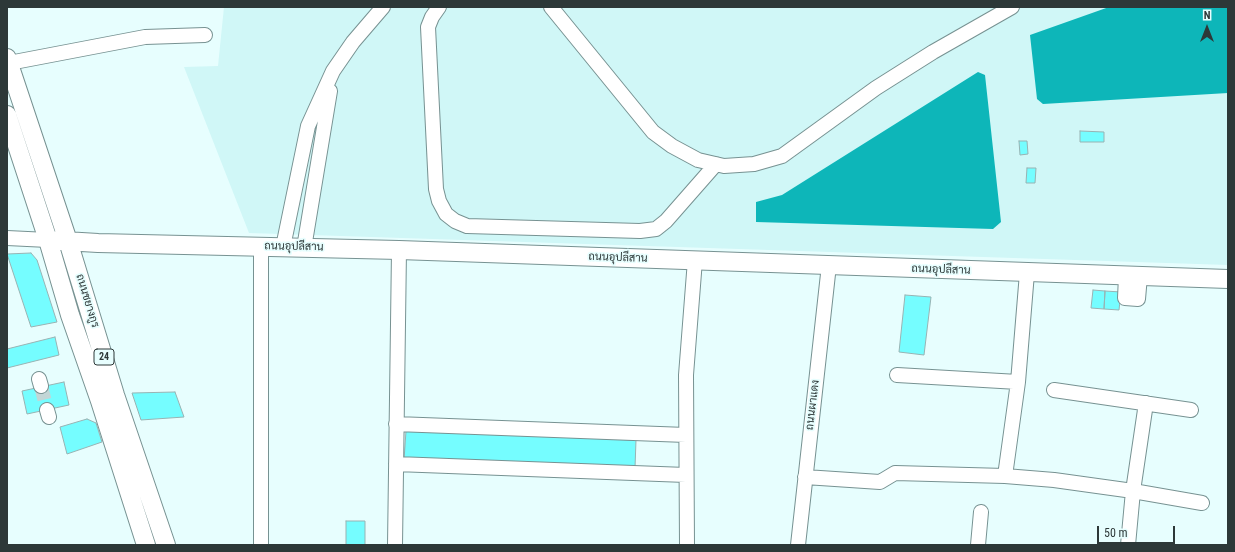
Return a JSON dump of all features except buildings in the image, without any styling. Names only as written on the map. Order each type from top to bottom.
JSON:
[{"type":"main road","name":"ถนนชยางกูร","points":[[8,61],[68,241],[146,545]]},
{"type":"main road","name":"ถนนชยางกูร","points":[[7,115],[48,240],[70,315],[108,398],[166,545]]},
{"type":"main road","name":"ถนนอุปลีสาน","points":[[48,240],[399,250],[1228,279]]},
{"type":"street","points":[[283,247],[308,126],[333,71],[353,42],[383,7]]},
{"type":"street","points":[[439,7],[432,17],[428,27],[436,189],[439,201],[446,214],[455,221],[467,226],[640,231],[656,228],[666,221],[716,164]]},
{"type":"street","points":[[551,7],[653,132],[672,146],[698,160],[724,166],[754,164],[782,156],[876,88],[933,52],[1012,7]]},
{"type":"street","points":[[8,61],[145,37],[205,36]]},
{"type":"street","points":[[304,248],[333,71]]},
{"type":"street","name":"ถนนอุปลีสาน","points":[[7,238],[48,240]]},
{"type":"street","points":[[261,247],[261,545]]},
{"type":"street","points":[[395,545],[399,250]]},
{"type":"street","points":[[687,545],[686,375],[695,260]]},
{"type":"street","name":"ถนนผาแดง","points":[[798,545],[829,265]]},
{"type":"street","points":[[1005,476],[1018,382],[1027,273]]},
{"type":"street","points":[[897,375],[1018,382]]},
{"type":"street","points":[[1054,390],[1191,410]]},
{"type":"street","points":[[1128,545],[1146,403]]},
{"type":"street","points":[[396,424],[686,435]]},
{"type":"street","points":[[396,464],[686,475]]},
{"type":"street","points":[[805,477],[880,482],[895,473],[1005,476],[1054,480],[1134,491],[1202,503]]},
{"type":"street","points":[[978,545],[981,512]]},
{"type":"shaded area","points":[[224,7],[1228,7],[1228,265],[249,233],[184,67],[218,66]]},
{"type":"water","points":[[1109,7],[1228,7],[1228,93],[1043,104],[1037,99],[1030,35]]},
{"type":"water","points":[[978,72],[985,75],[1001,222],[993,229],[756,222],[756,202],[782,195]]},
{"type":"tunnel","points":[[41,386],[47,410]]}]
